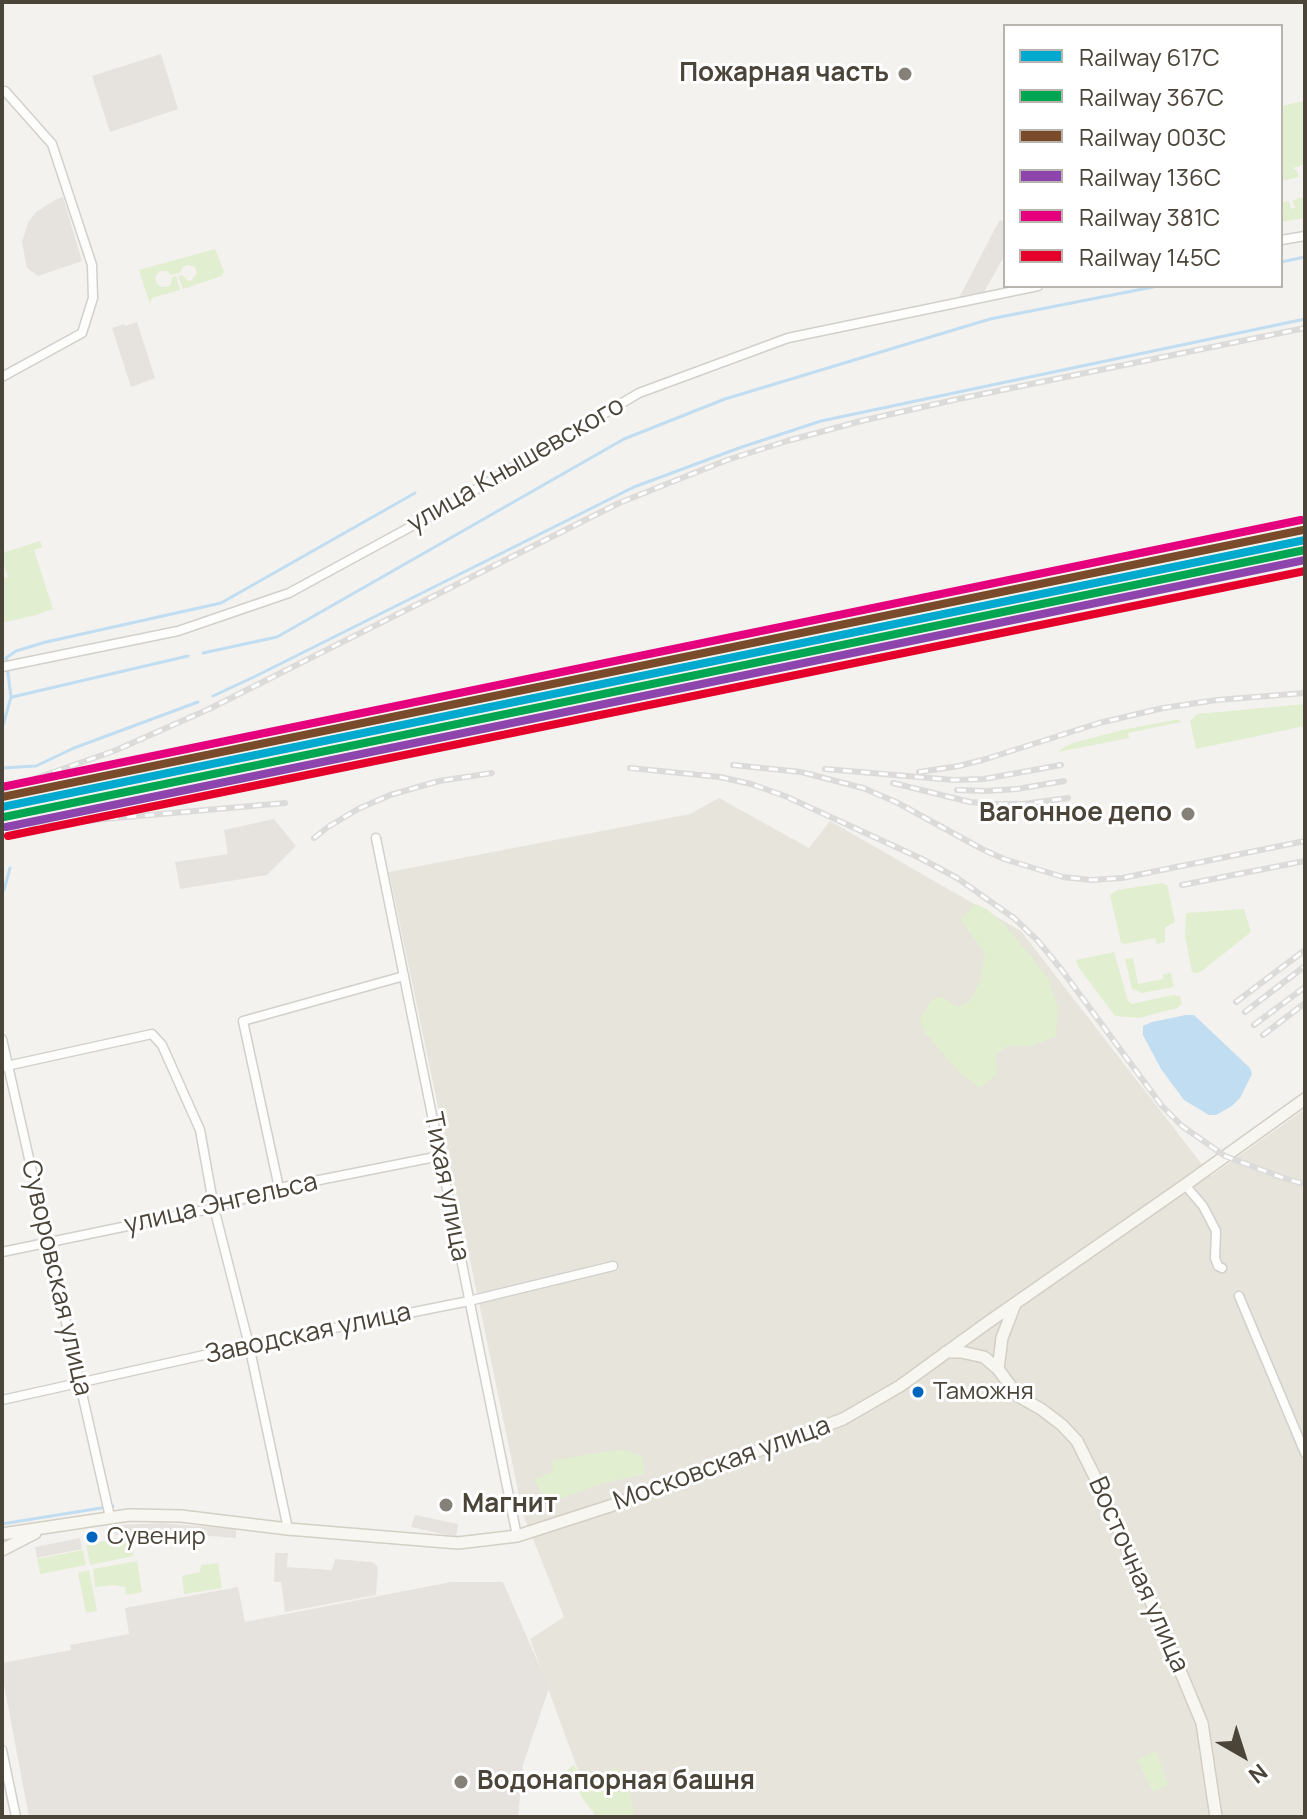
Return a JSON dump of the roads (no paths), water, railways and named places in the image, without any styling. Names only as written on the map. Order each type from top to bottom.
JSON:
[{"type":"street","points":[[2,92],[5,91],[52,144],[92,265],[93,298],[82,333],[2,377]]},
{"type":"street","points":[[1283,240],[1305,236]]},
{"type":"street","name":"улица Кнышевского","points":[[2,667],[178,631],[289,593],[436,513],[585,424],[654,387],[788,338],[1028,288]]},
{"type":"street","name":"Тихая улица","points":[[376,838],[517,1536]]},
{"type":"street","points":[[279,1188],[243,1021],[404,976]]},
{"type":"street","points":[[5,1066],[152,1034],[162,1045],[200,1130],[214,1208],[249,1345],[288,1529]]},
{"type":"street","name":"Суворовская улица","points":[[2,1039],[5,1066],[110,1517]]},
{"type":"street","name":"Московская улица","points":[[2,1534],[129,1515],[181,1516],[288,1529],[458,1543],[517,1536],[610,1506],[843,1419],[900,1386],[1305,1099]]},
{"type":"street","name":"улица Энгельса","points":[[2,1252],[214,1208],[279,1188],[440,1156]]},
{"type":"street","points":[[1185,1185],[1203,1206],[1216,1231],[1215,1258],[1222,1268]]},
{"type":"street","name":"Заводская улица","points":[[2,1400],[249,1345],[469,1301],[613,1266]]},
{"type":"street","points":[[1239,1296],[1305,1453]]},
{"type":"street","points":[[998,1369],[1002,1338],[1016,1302]]},
{"type":"street","points":[[987,1323],[1001,1332],[1002,1338]]},
{"type":"street","points":[[946,1352],[984,1357],[998,1369]]},
{"type":"street","name":"Восточная улица","points":[[998,1369],[1018,1396],[1062,1425],[1077,1441],[1097,1481],[1202,1723],[1216,1817]]},
{"type":"street","name":"Московская улица","points":[[2,1550],[46,1527]]},
{"type":"street","points":[[2,1750],[16,1817]]},
{"type":"water","points":[[1194,1015],[1250,1068],[1252,1074],[1240,1098],[1216,1115],[1209,1115],[1184,1100],[1161,1069],[1143,1035],[1143,1026]]},
{"type":"waterway","points":[[1283,262],[1305,257]]},
{"type":"waterway","points":[[203,653],[277,637],[624,439],[725,399],[990,319],[1148,288]]},
{"type":"waterway","points":[[213,696],[634,487],[739,448],[821,421],[1305,319]]},
{"type":"waterway","points":[[2,729],[11,697],[6,658],[16,651],[221,603],[415,493]]},
{"type":"waterway","points":[[12,697],[188,656]]},
{"type":"waterway","points":[[2,768],[36,766],[74,748],[198,702]]},
{"type":"waterway","points":[[4,890],[10,868]]},
{"type":"waterway","points":[[2,1524],[113,1506]]},
{"type":"railway","points":[[2,790],[114,751],[209,709],[619,503],[727,460],[861,421],[1305,328]]},
{"type":"railway","points":[[919,772],[986,759],[1099,723],[1163,708],[1305,693]]},
{"type":"railway","points":[[733,765],[801,772],[863,788],[1004,859],[1063,877],[1091,880],[1122,878],[1305,841]]},
{"type":"railway","points":[[825,769],[954,780],[984,779],[1061,765]]},
{"type":"railway","points":[[630,768],[720,777],[751,784],[785,796],[957,878],[1014,918],[1038,941],[1162,1106],[1182,1126],[1225,1156],[1305,1184]]},
{"type":"railway","points":[[314,838],[358,809],[390,795],[439,781],[492,773]]},
{"type":"railway","points":[[957,790],[1017,789],[1064,781]]},
{"type":"railway","points":[[893,783],[970,802],[1023,804],[1068,798]]},
{"type":"railway","points":[[2,831],[285,803]]},
{"type":"railway","points":[[1182,885],[1305,861]]},
{"type":"railway","points":[[1236,1002],[1305,950]]},
{"type":"railway","points":[[1245,1012],[1305,966]]},
{"type":"railway","points":[[1254,1025],[1305,987]]},
{"type":"railway","points":[[1263,1035],[1305,1003]]},
{"type":"rail line","name":"381С","points":[[2,787],[1301,520]]},
{"type":"rail line","name":"003С","points":[[2,797],[1303,530]]},
{"type":"rail line","name":"617C","points":[[2,807],[1305,540]]},
{"type":"rail line","name":"367С","points":[[4,817],[1305,550]]},
{"type":"rail line","name":"136С","points":[[6,827],[1305,560]]},
{"type":"rail line","name":"145С","points":[[8,836],[1305,571]]},
{"type":"place","name":"Пожарная часть","points":[[905,74]]},
{"type":"place","name":"Вагонное депо","points":[[1188,814]]},
{"type":"place","name":"Таможня","points":[[918,1392]]},
{"type":"place","name":"Магнит","points":[[446,1505]]},
{"type":"place","name":"Сувенир","points":[[92,1537]]},
{"type":"place","name":"Водонапорная башня","points":[[461,1782]]}]
